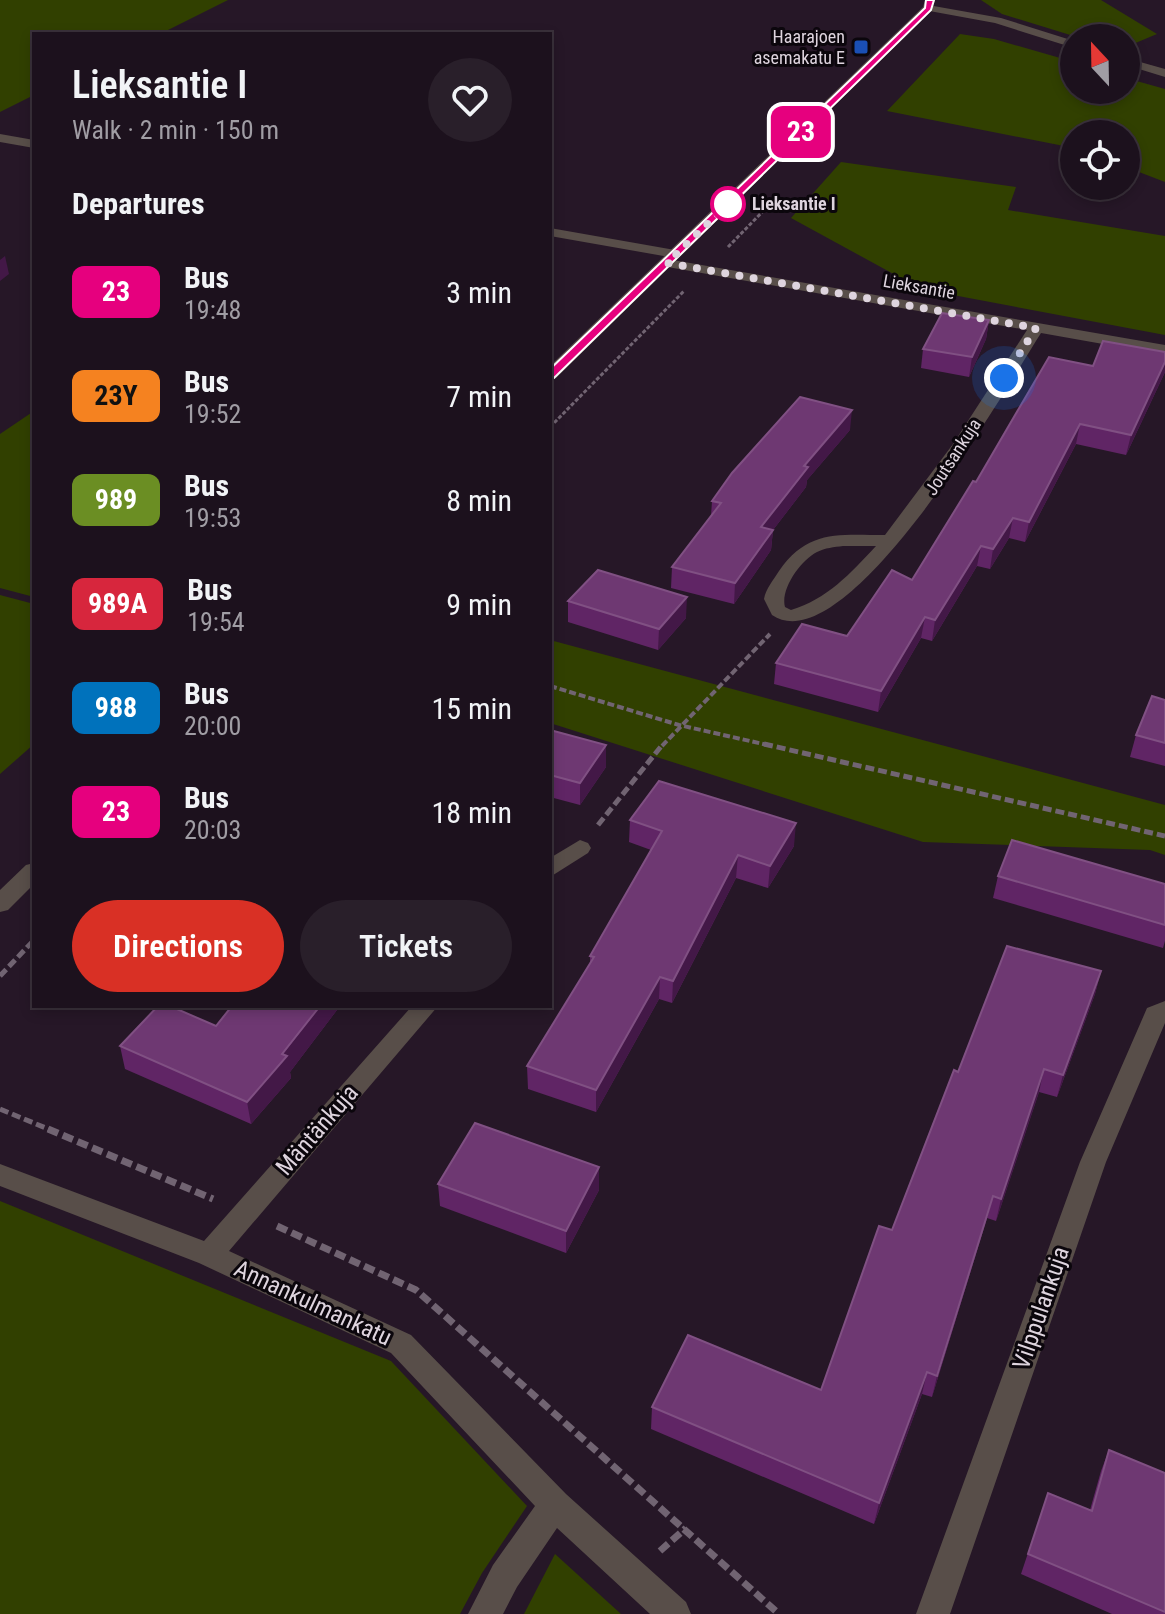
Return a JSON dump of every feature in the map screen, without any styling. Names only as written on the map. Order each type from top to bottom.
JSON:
[{"type":"street","points":[[552,373],[929,4],[997,20],[1060,40]]},
{"type":"street","points":[[1140,65],[1165,73]]},
{"type":"street","points":[[0,138],[32,144]]},
{"type":"street","name":"Lieksantie","points":[[552,232],[671,258],[705,269],[1165,350]]},
{"type":"street","name":"Joutsankuja","points":[[788,616],[800,616],[825,605],[889,541],[939,479],[1036,328]]},
{"type":"street","points":[[788,616],[778,611],[774,595],[801,555],[833,543],[889,541]]},
{"type":"street","points":[[552,868],[580,848]]},
{"type":"street","points":[[0,904],[32,873]]},
{"type":"street","name":"Mäntänkuja","points":[[209,1255],[424,1008]]},
{"type":"street","name":"Vilppulankuja","points":[[933,1614],[1093,1162],[1156,1015],[1165,1010]]},
{"type":"street","name":"Annankulmankatu","points":[[0,1175],[209,1255],[401,1344],[555,1505],[674,1614]]},
{"type":"street","points":[[485,1614],[505,1576],[555,1505]]},
{"type":"path","points":[[552,425],[781,194]]},
{"type":"path","points":[[580,848],[679,725],[788,616]]},
{"type":"path","points":[[552,687],[679,725],[1165,836]]},
{"type":"path","points":[[0,976],[32,942]]},
{"type":"green space","points":[[0,0],[228,0],[168,30],[180,32],[32,32],[32,96],[0,112]]},
{"type":"green space","points":[[981,0],[1101,0],[1157,34],[1140,41],[1140,24],[1060,24],[1060,32],[1002,14]]},
{"type":"green space","points":[[960,34],[994,39],[1060,58],[1060,104],[1140,104],[1140,82],[1165,89],[1165,182],[1140,172],[1140,120],[1060,120],[1060,145],[887,111]]},
{"type":"green space","points":[[841,162],[1016,187],[1008,210],[1165,236],[1165,335],[921,289],[791,218]]},
{"type":"green space","points":[[32,412],[32,596],[0,588],[0,434]]},
{"type":"green space","points":[[0,595],[32,603],[32,746],[0,774]]},
{"type":"green space","points":[[552,641],[1165,805],[1165,855],[1150,850],[923,842],[552,724]]},
{"type":"green space","points":[[0,1201],[391,1361],[527,1506],[482,1573],[460,1614],[0,1614]]},
{"type":"green space","points":[[555,1554],[621,1614],[524,1614]]},
{"type":"building","points":[[942,313],[989,320],[972,357],[923,349]]},
{"type":"building","points":[[1103,341],[1165,352],[1165,362],[1131,435],[1080,424],[1029,522],[1013,518],[993,549],[981,546],[935,620],[925,617],[881,691],[776,663],[802,624],[847,636],[892,570],[912,580],[973,481],[976,482],[1049,357],[1093,366]]},
{"type":"building","points":[[800,397],[852,410],[804,466],[808,467],[761,527],[773,530],[735,583],[672,567],[721,503],[712,501],[732,473]]},
{"type":"building","points":[[598,570],[687,597],[659,629],[568,601]]},
{"type":"building","points":[[1152,696],[1165,700],[1165,743],[1136,735]]},
{"type":"building","points":[[552,731],[606,745],[580,783],[552,776]]},
{"type":"building","points":[[659,781],[796,823],[770,866],[738,855],[673,981],[660,977],[596,1090],[527,1066],[594,957],[590,956],[662,831],[630,820]]},
{"type":"building","points":[[1012,840],[1165,884],[1165,925],[998,876]]},
{"type":"building","points":[[1007,946],[1101,971],[1063,1075],[1044,1069],[1001,1199],[993,1196],[937,1376],[927,1372],[879,1503],[652,1407],[688,1335],[821,1390],[879,1226],[892,1230],[954,1070],[958,1072]]},
{"type":"building","points":[[156,1008],[175,1008],[216,1026],[230,1008],[318,1008],[282,1054],[287,1056],[247,1102],[120,1046]]},
{"type":"building","points":[[475,1123],[599,1167],[566,1231],[438,1184]]},
{"type":"building","points":[[1109,1450],[1165,1473],[1165,1612],[1028,1554],[1048,1493],[1092,1511]]},
{"type":"bus line","name":"23","points":[[552,373],[928,8],[932,4],[930,0]]},
{"type":"place","name":"Haarajoen asemakatu E","points":[[861,47]]},
{"type":"place","name":"Lieksantie I","points":[[728,204]]},
{"type":"route","points":[[728,204],[667,263],[1036,328],[1004,378]]}]
